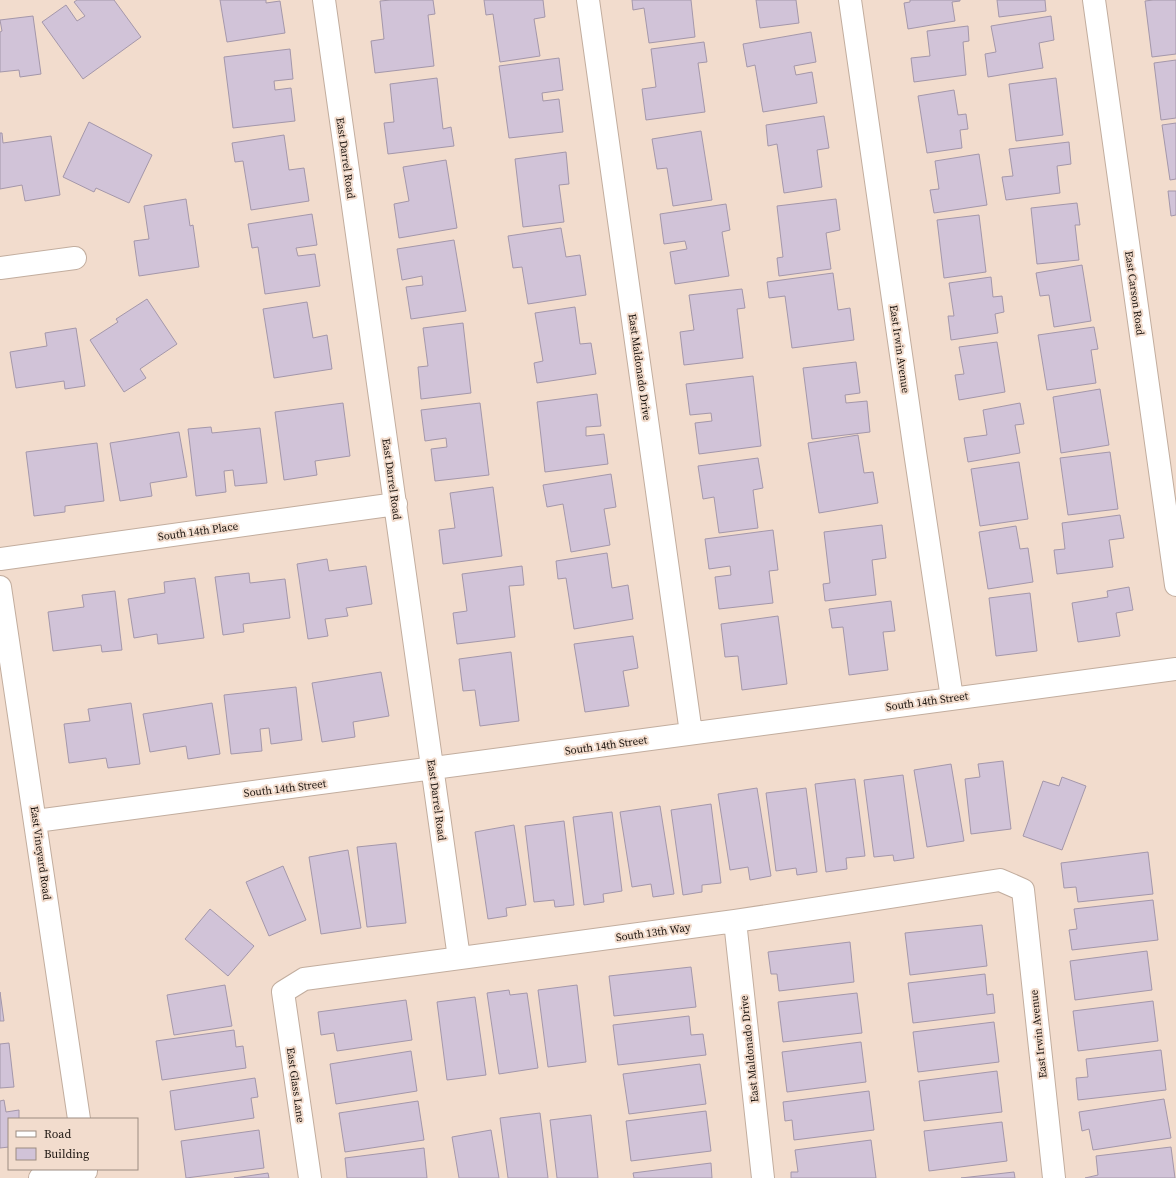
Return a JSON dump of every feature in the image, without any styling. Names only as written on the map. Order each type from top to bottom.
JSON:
[{"type":"street","name":"East Darrel Road","points":[[324,0],[459,958]]},
{"type":"street","name":"East Maldonado Drive","points":[[588,0],[691,733]]},
{"type":"street","name":"East Irwin Avenue","points":[[850,0],[952,698]]},
{"type":"street","name":"East Carson Road","points":[[1094,0],[1176,585]]},
{"type":"street","points":[[0,268],[75,258]]},
{"type":"street","name":"South 14th Place","points":[[0,560],[396,504]]},
{"type":"street","name":"East Vineyard Road","points":[[0,587],[36,821],[79,1118]]},
{"type":"street","name":"South 14th Street","points":[[36,821],[1176,669]]},
{"type":"street","name":"South 13th Way","points":[[283,992],[304,979],[735,921],[1000,880],[1023,890]]},
{"type":"street","name":"East Irwin Avenue","points":[[1023,890],[1054,1178]]},
{"type":"street","name":"East Maldonado Drive","points":[[735,921],[763,1178]]},
{"type":"street","name":"East Glass Lane","points":[[283,992],[310,1178]]},
{"type":"street","points":[[40,1178],[87,1173]]},
{"type":"building","points":[[77,0],[114,0],[141,37],[83,79],[42,22],[66,5],[77,21],[85,16],[74,2]]},
{"type":"building","points":[[220,0],[266,0],[266,3],[280,1],[285,33],[227,42]]},
{"type":"building","points":[[433,0],[435,14],[428,15],[434,66],[375,73],[371,41],[384,39],[380,1]]},
{"type":"building","points":[[484,0],[543,0],[545,17],[534,19],[540,56],[500,62],[493,14],[486,15]]},
{"type":"building","points":[[632,0],[691,0],[695,37],[649,43],[644,8],[633,10]]},
{"type":"building","points":[[756,0],[796,0],[799,23],[760,28]]},
{"type":"building","points":[[910,0],[960,1],[952,2],[955,21],[908,29],[904,3],[910,2]]},
{"type":"building","points":[[997,0],[1045,0],[1046,11],[999,17]]},
{"type":"building","points":[[1176,0],[1176,54],[1152,57],[1145,1]]},
{"type":"building","points":[[33,16],[41,74],[20,77],[19,70],[0,72],[0,32],[2,31],[0,20]]},
{"type":"building","points":[[1051,16],[1054,40],[1039,43],[1043,68],[988,77],[985,54],[996,52],[991,26]]},
{"type":"building","points":[[968,26],[969,41],[963,42],[966,75],[914,82],[911,58],[930,56],[927,31]]},
{"type":"building","points":[[811,32],[816,62],[794,66],[796,75],[812,72],[817,103],[763,112],[755,65],[747,67],[743,44]]},
{"type":"building","points":[[704,42],[707,62],[698,63],[705,112],[646,120],[642,89],[656,87],[651,49]]},
{"type":"building","points":[[290,49],[293,79],[274,81],[275,90],[291,88],[295,121],[233,128],[224,57]]},
{"type":"building","points":[[559,58],[563,90],[542,93],[543,101],[559,99],[563,132],[509,138],[499,66]]},
{"type":"building","points":[[1176,60],[1176,118],[1161,120],[1154,63]]},
{"type":"building","points":[[437,78],[443,129],[451,127],[454,146],[388,154],[384,123],[394,122],[390,84]]},
{"type":"building","points":[[1056,78],[1063,135],[1016,141],[1009,84]]},
{"type":"building","points":[[954,90],[958,115],[966,114],[968,129],[960,130],[962,148],[927,153],[918,96]]},
{"type":"building","points":[[824,116],[829,148],[817,150],[822,187],[784,193],[777,144],[768,146],[766,125]]},
{"type":"building","points":[[89,122],[152,155],[129,203],[96,188],[94,192],[63,177]]},
{"type":"building","points":[[1176,123],[1176,179],[1170,180],[1162,125]]},
{"type":"building","points":[[701,131],[712,200],[673,206],[667,168],[657,169],[652,139]]},
{"type":"building","points":[[0,133],[2,133],[3,143],[51,136],[60,195],[25,201],[22,185],[0,189]]},
{"type":"building","points":[[284,135],[289,170],[304,168],[309,201],[251,210],[243,161],[235,162],[232,143]]},
{"type":"building","points":[[1069,142],[1071,164],[1057,166],[1060,193],[1006,200],[1002,177],[1013,176],[1009,149]]},
{"type":"building","points":[[566,152],[569,184],[559,185],[564,222],[523,227],[515,159]]},
{"type":"building","points":[[979,154],[987,205],[934,213],[930,190],[939,189],[935,161]]},
{"type":"building","points":[[446,160],[457,228],[399,238],[394,204],[409,201],[403,167]]},
{"type":"building","points":[[1168,191],[1176,191],[1176,215],[1171,216]]},
{"type":"building","points":[[186,199],[190,226],[193,225],[199,267],[139,276],[134,241],[149,239],[144,206]]},
{"type":"building","points":[[836,199],[840,230],[826,233],[831,269],[779,276],[777,258],[783,257],[777,206]]},
{"type":"building","points":[[1077,203],[1080,225],[1075,225],[1079,260],[1037,264],[1031,208]]},
{"type":"building","points":[[726,204],[730,230],[722,232],[729,276],[675,284],[670,252],[687,249],[685,241],[664,244],[660,214]]},
{"type":"building","points":[[312,214],[317,245],[296,248],[298,256],[315,254],[320,286],[265,294],[258,247],[252,248],[248,224]]},
{"type":"building","points":[[979,215],[986,272],[944,278],[937,220]]},
{"type":"building","points":[[561,228],[566,257],[580,255],[586,295],[528,304],[522,267],[513,268],[508,236]]},
{"type":"building","points":[[454,240],[466,311],[411,319],[406,287],[423,285],[422,276],[402,280],[397,249]]},
{"type":"building","points":[[1082,265],[1091,321],[1054,327],[1049,295],[1040,296],[1036,273]]},
{"type":"building","points":[[833,273],[838,310],[850,308],[854,340],[792,348],[785,296],[769,298],[767,282]]},
{"type":"building","points":[[991,277],[993,297],[1002,296],[1004,312],[995,314],[998,333],[951,340],[948,316],[954,316],[949,283]]},
{"type":"building","points":[[742,289],[745,308],[737,309],[743,358],[684,365],[680,332],[694,330],[689,295]]},
{"type":"building","points":[[147,299],[177,344],[140,369],[146,378],[124,392],[90,340],[118,322],[116,319]]},
{"type":"building","points":[[307,302],[313,338],[327,335],[332,369],[274,378],[263,309]]},
{"type":"building","points":[[575,307],[580,344],[591,343],[596,374],[537,383],[534,363],[543,361],[535,313]]},
{"type":"building","points":[[463,323],[471,393],[421,399],[418,367],[428,366],[423,328]]},
{"type":"building","points":[[1094,327],[1098,349],[1091,350],[1096,383],[1047,390],[1038,335]]},
{"type":"building","points":[[76,328],[85,386],[65,389],[64,381],[16,388],[10,352],[47,346],[45,333]]},
{"type":"building","points":[[997,342],[1005,392],[959,400],[955,375],[964,374],[959,347]]},
{"type":"building","points":[[856,362],[860,393],[845,395],[846,403],[867,401],[870,432],[812,439],[803,368]]},
{"type":"building","points":[[753,376],[761,446],[699,454],[695,423],[712,421],[711,413],[690,415],[686,384]]},
{"type":"building","points":[[1100,389],[1109,445],[1061,453],[1053,397]]},
{"type":"building","points":[[597,394],[601,426],[586,427],[586,436],[604,434],[608,464],[545,472],[537,402]]},
{"type":"building","points":[[343,403],[350,456],[315,461],[317,475],[284,480],[275,412]]},
{"type":"building","points":[[480,403],[489,475],[435,481],[431,449],[447,447],[446,438],[425,441],[421,410]]},
{"type":"building","points":[[1020,403],[1024,424],[1015,425],[1020,453],[968,462],[964,438],[987,435],[983,410]]},
{"type":"building","points":[[211,427],[212,433],[260,428],[267,483],[235,486],[233,470],[224,471],[226,492],[196,496],[188,429]]},
{"type":"building","points":[[179,432],[187,477],[150,483],[152,496],[120,501],[110,443]]},
{"type":"building","points":[[858,435],[864,473],[873,472],[878,503],[819,513],[808,443]]},
{"type":"building","points":[[97,443],[104,501],[65,506],[65,512],[34,516],[26,452]]},
{"type":"building","points":[[1110,452],[1118,509],[1068,515],[1060,458]]},
{"type":"building","points":[[758,458],[763,488],[753,490],[758,528],[719,533],[714,497],[703,499],[698,466]]},
{"type":"building","points":[[1019,462],[1028,519],[980,526],[971,469]]},
{"type":"building","points":[[611,474],[616,507],[604,509],[610,545],[571,552],[563,504],[547,507],[543,485]]},
{"type":"building","points":[[493,487],[502,556],[443,564],[439,530],[455,528],[450,493]]},
{"type":"building","points":[[1120,515],[1124,538],[1109,540],[1113,567],[1057,574],[1054,550],[1065,549],[1062,523]]},
{"type":"building","points":[[882,525],[886,558],[872,560],[876,595],[825,601],[823,584],[830,583],[824,532]]},
{"type":"building","points":[[1016,526],[1020,549],[1028,548],[1033,582],[988,589],[979,532]]},
{"type":"building","points":[[773,530],[778,570],[769,571],[773,603],[719,609],[715,577],[731,575],[730,566],[709,569],[705,539]]},
{"type":"building","points":[[607,553],[612,588],[628,585],[633,619],[574,629],[566,578],[558,579],[556,561]]},
{"type":"building","points":[[327,559],[329,571],[366,566],[372,604],[346,608],[348,616],[325,619],[328,636],[308,639],[297,564]]},
{"type":"building","points":[[522,566],[524,585],[509,586],[515,637],[457,644],[453,613],[467,611],[462,574]]},
{"type":"building","points":[[249,573],[250,583],[285,579],[290,618],[243,624],[244,632],[223,635],[215,577]]},
{"type":"building","points":[[195,578],[204,638],[158,644],[157,634],[134,638],[128,599],[165,593],[164,582]]},
{"type":"building","points":[[1129,587],[1133,610],[1116,613],[1120,636],[1078,642],[1072,603],[1108,597],[1107,591]]},
{"type":"building","points":[[115,591],[122,650],[102,652],[101,645],[53,651],[48,612],[84,607],[82,595]]},
{"type":"building","points":[[1030,593],[1037,651],[996,656],[989,598]]},
{"type":"building","points":[[891,601],[895,631],[883,632],[888,670],[849,675],[843,627],[832,628],[829,609]]},
{"type":"building","points":[[778,616],[787,684],[742,690],[738,656],[725,657],[721,624]]},
{"type":"building","points":[[633,636],[638,668],[623,671],[629,706],[585,712],[574,644]]},
{"type":"building","points":[[511,652],[519,721],[480,726],[475,690],[463,691],[459,659]]},
{"type":"building","points":[[381,672],[389,716],[353,722],[355,737],[322,742],[312,683]]},
{"type":"building","points":[[296,687],[302,740],[271,744],[269,728],[260,729],[262,751],[231,754],[224,695]]},
{"type":"building","points":[[131,703],[140,764],[108,768],[106,758],[69,763],[64,724],[90,721],[88,709]]},
{"type":"building","points":[[212,703],[220,754],[188,759],[186,746],[150,752],[143,714]]},
{"type":"building","points":[[1003,761],[1011,829],[971,834],[965,779],[980,777],[978,764]]},
{"type":"building","points":[[951,764],[964,841],[927,847],[914,770]]},
{"type":"building","points":[[903,775],[914,858],[894,861],[893,855],[874,857],[864,780]]},
{"type":"building","points":[[1062,777],[1086,786],[1062,850],[1023,836],[1043,781],[1059,786]]},
{"type":"building","points":[[855,779],[865,856],[846,858],[847,869],[826,872],[815,784]]},
{"type":"building","points":[[757,788],[771,876],[750,880],[748,867],[730,870],[718,794]]},
{"type":"building","points":[[806,788],[817,872],[797,875],[796,868],[776,871],[766,793]]},
{"type":"building","points":[[711,804],[721,883],[702,885],[702,892],[683,895],[671,810]]},
{"type":"building","points":[[660,806],[674,894],[653,897],[651,884],[632,887],[620,812]]},
{"type":"building","points":[[612,812],[622,891],[603,894],[604,902],[584,905],[573,817]]},
{"type":"building","points":[[564,821],[574,905],[555,907],[554,900],[534,902],[525,826]]},
{"type":"building","points":[[514,825],[526,905],[506,908],[507,916],[488,919],[475,832]]},
{"type":"building","points":[[396,843],[406,923],[367,927],[357,847]]},
{"type":"building","points":[[348,850],[361,928],[321,934],[309,857]]},
{"type":"building","points":[[1148,852],[1153,894],[1078,902],[1076,887],[1064,888],[1061,863]]},
{"type":"building","points":[[283,866],[306,920],[269,936],[246,882]]},
{"type":"building","points":[[1153,900],[1158,940],[1072,950],[1069,930],[1077,929],[1074,909]]},
{"type":"building","points":[[210,909],[254,946],[228,976],[185,939]]},
{"type":"building","points":[[982,925],[987,966],[910,975],[905,933]]},
{"type":"building","points":[[850,942],[854,982],[779,991],[777,974],[771,974],[768,952]]},
{"type":"building","points":[[1147,951],[1152,990],[1075,1000],[1070,961]]},
{"type":"building","points":[[691,967],[696,1007],[614,1016],[609,976]]},
{"type":"building","points":[[985,974],[987,995],[993,994],[995,1013],[913,1023],[908,983]]},
{"type":"building","points":[[225,985],[232,1026],[174,1035],[167,995]]},
{"type":"building","points":[[577,985],[586,1062],[548,1067],[538,990]]},
{"type":"building","points":[[509,990],[510,995],[527,993],[538,1068],[499,1074],[487,993]]},
{"type":"building","points":[[0,992],[4,1021],[0,1021]]},
{"type":"building","points":[[857,993],[862,1033],[783,1042],[778,1002]]},
{"type":"building","points":[[475,997],[486,1075],[447,1080],[437,1002]]},
{"type":"building","points":[[406,1000],[412,1040],[337,1051],[334,1033],[321,1035],[318,1012]]},
{"type":"building","points":[[1153,1001],[1158,1041],[1078,1051],[1073,1011]]},
{"type":"building","points":[[689,1016],[691,1035],[703,1034],[706,1055],[618,1065],[613,1025]]},
{"type":"building","points":[[994,1022],[999,1062],[918,1072],[913,1032]]},
{"type":"building","points":[[234,1030],[236,1047],[243,1046],[246,1068],[162,1080],[156,1041]]},
{"type":"building","points":[[861,1042],[866,1082],[787,1092],[782,1052]]},
{"type":"building","points":[[9,1043],[14,1087],[0,1088],[0,1044]]},
{"type":"building","points":[[1161,1050],[1166,1090],[1078,1100],[1076,1078],[1088,1077],[1086,1059]]},
{"type":"building","points":[[411,1051],[417,1091],[336,1104],[330,1064]]},
{"type":"building","points":[[700,1064],[706,1104],[629,1114],[623,1074]]},
{"type":"building","points":[[997,1071],[1002,1112],[924,1121],[919,1081]]},
{"type":"building","points":[[255,1078],[258,1097],[251,1098],[254,1118],[175,1130],[170,1091]]},
{"type":"building","points":[[869,1091],[874,1130],[794,1140],[792,1120],[785,1121],[783,1102]]},
{"type":"building","points":[[1164,1099],[1171,1138],[1093,1150],[1089,1129],[1082,1131],[1079,1112]]},
{"type":"building","points":[[4,1100],[6,1112],[19,1110],[19,1118],[8,1118],[8,1147],[0,1148],[0,1101]]},
{"type":"building","points":[[418,1101],[424,1140],[345,1152],[339,1113]]},
{"type":"building","points":[[706,1111],[711,1151],[631,1161],[626,1121]]},
{"type":"building","points":[[540,1113],[548,1178],[508,1178],[500,1118]]},
{"type":"building","points":[[591,1115],[598,1178],[557,1178],[550,1120]]},
{"type":"building","points":[[1002,1122],[1007,1161],[929,1171],[924,1131]]},
{"type":"building","points":[[259,1130],[264,1168],[186,1178],[181,1141]]},
{"type":"building","points":[[491,1130],[499,1178],[459,1178],[452,1137]]},
{"type":"building","points":[[871,1140],[876,1178],[791,1178],[791,1172],[798,1172],[795,1150]]},
{"type":"building","points":[[1171,1147],[1175,1178],[1085,1178],[1098,1175],[1096,1156]]},
{"type":"building","points":[[424,1148],[427,1178],[347,1178],[345,1158]]},
{"type":"building","points":[[711,1163],[712,1178],[634,1178],[633,1173]]},
{"type":"building","points":[[1014,1172],[1015,1178],[961,1178]]},
{"type":"building","points":[[268,1173],[269,1178],[234,1178]]}]
